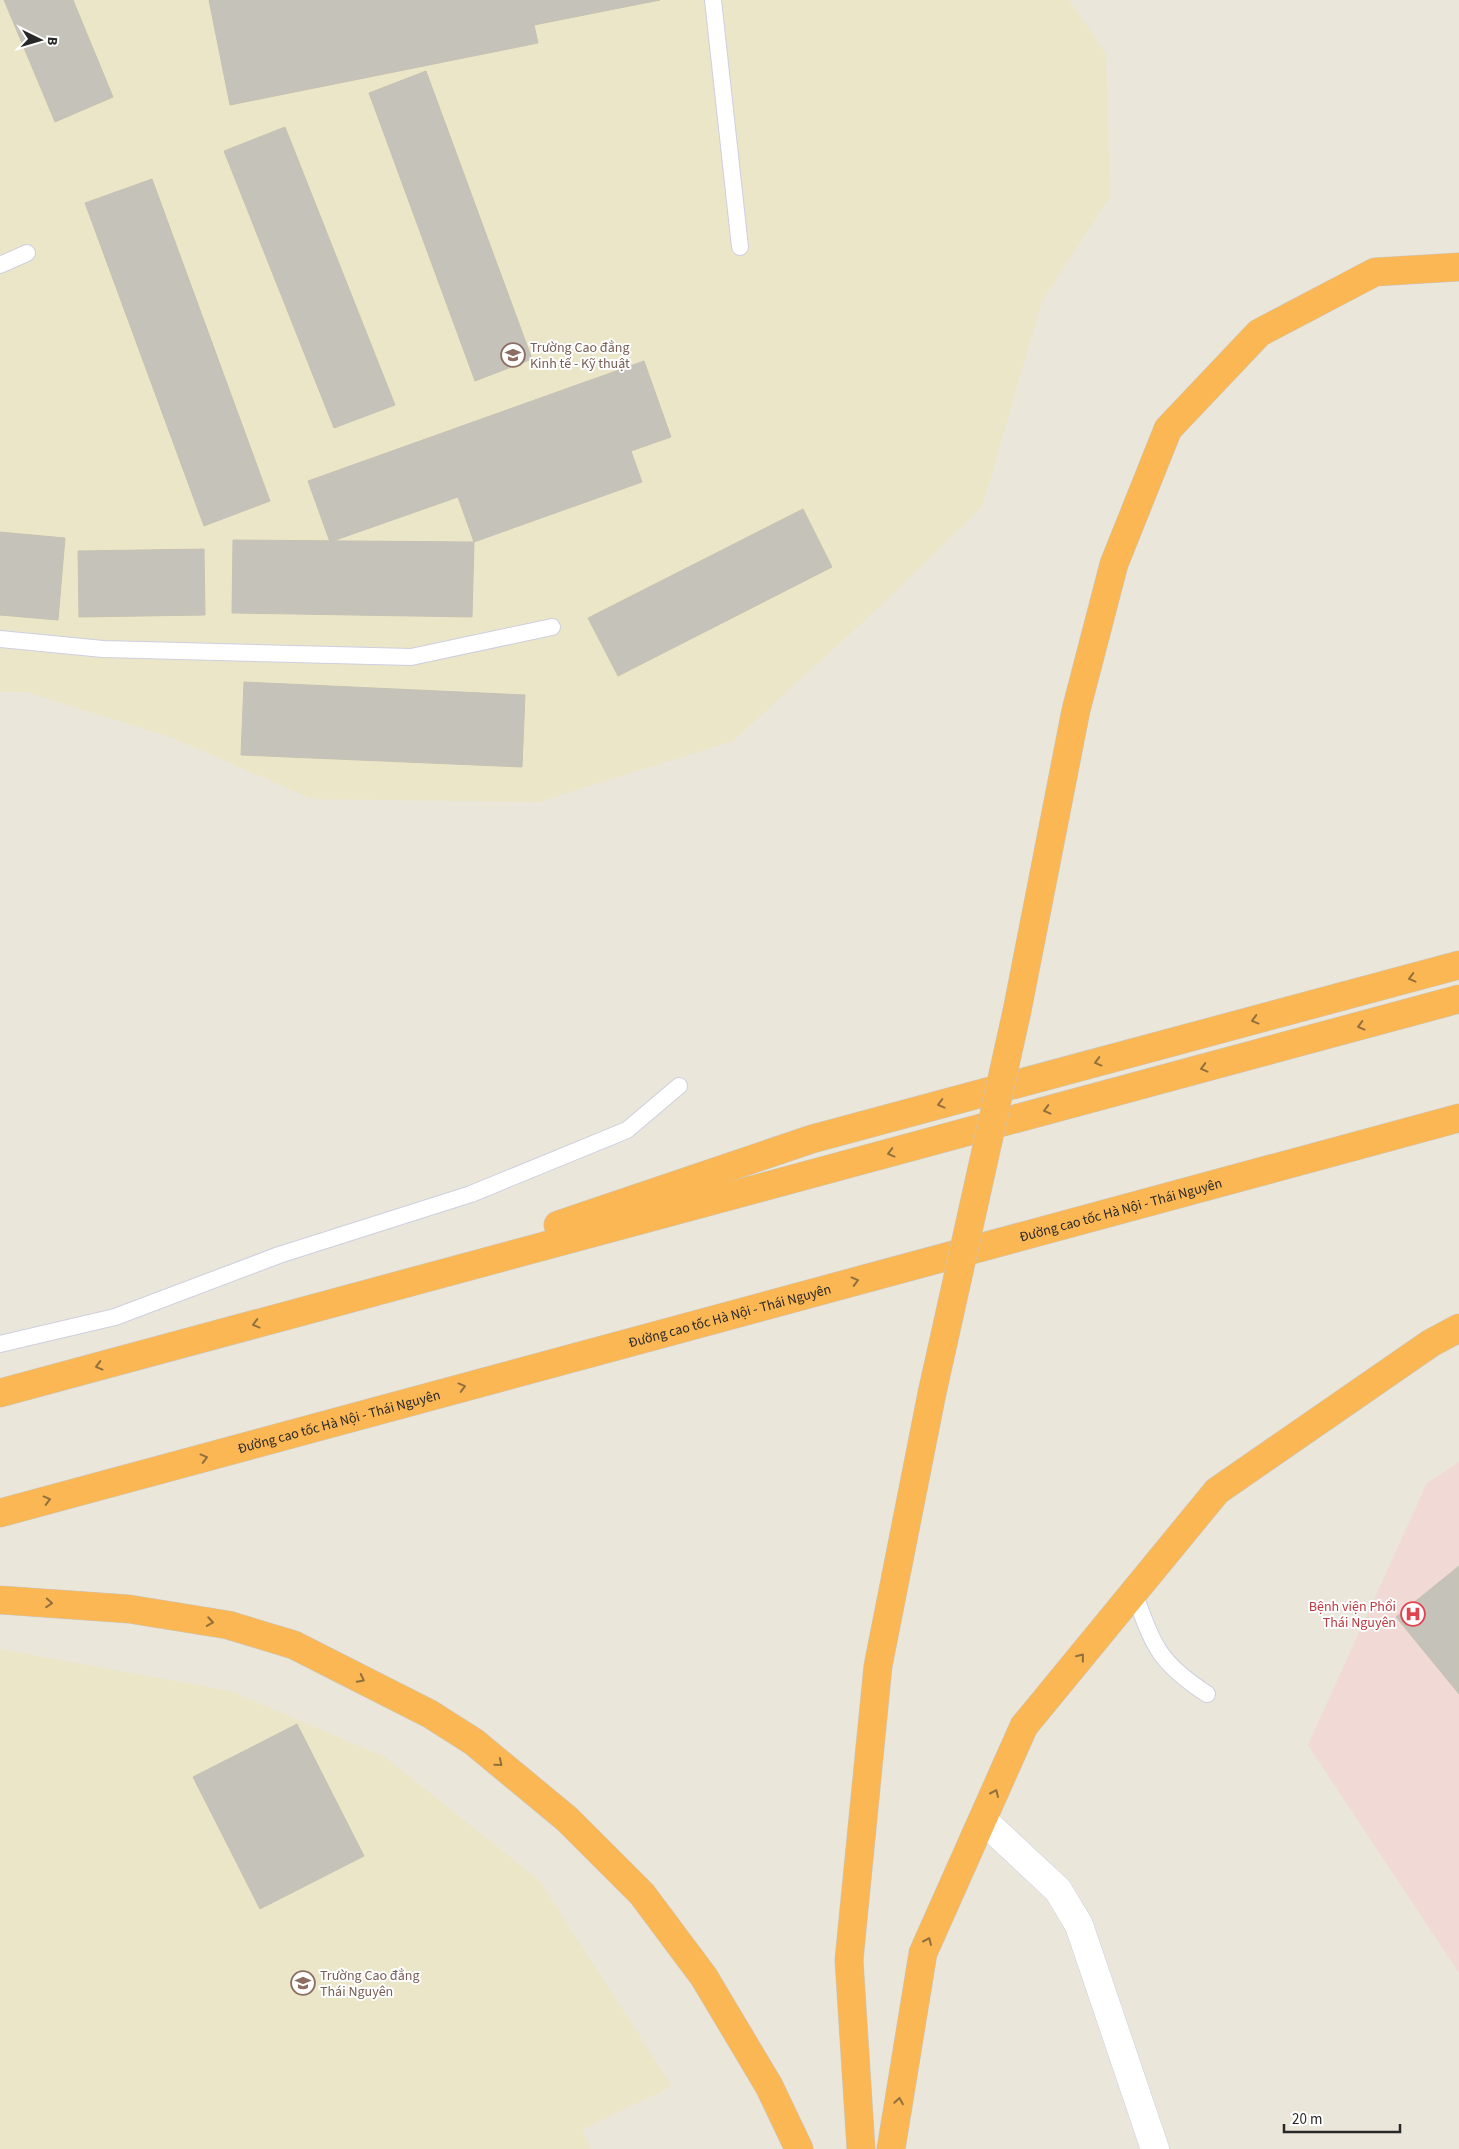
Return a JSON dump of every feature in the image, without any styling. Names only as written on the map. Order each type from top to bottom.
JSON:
[{"type":"highway","points":[[861,2149],[850,1960],[878,1666],[932,1392],[1016,1011],[1076,710],[1114,564],[1168,429],[1259,334],[1375,272],[1459,267]]},
{"type":"highway","points":[[303,1312],[812,1139],[1459,965]]},
{"type":"highway","points":[[0,1393],[1459,999]]},
{"type":"highway","name":"Đường cao tốc Hà Nội - Thái Nguyên","points":[[0,1513],[1459,1118]]},
{"type":"highway","points":[[891,2149],[922,1953],[1024,1726],[1217,1491],[1431,1342],[1459,1328]]},
{"type":"highway","points":[[0,1600],[129,1609],[228,1625],[294,1645],[430,1714],[474,1742],[567,1819],[642,1894],[704,1977],[769,2086],[800,2149]]},
{"type":"street","points":[[982,1820],[1058,1890],[1079,1925],[1155,2149]]},
{"type":"lane","points":[[713,0],[740,247]]},
{"type":"lane","points":[[0,265],[27,253]]},
{"type":"lane","points":[[0,639],[102,649],[411,657],[552,627]]},
{"type":"lane","points":[[0,1344],[114,1317],[280,1255],[472,1194],[627,1130],[679,1086]]},
{"type":"lane","points":[[1134,1593],[1154,1646],[1163,1659],[1182,1678],[1207,1694]]},
{"type":"shaded area","name":"Trường Cao đẳng Kinh tế - Kỹ thuật","points":[[0,0],[1069,0],[1106,54],[1110,197],[1042,301],[982,507],[891,596],[733,741],[538,802],[312,799],[173,738],[26,692],[0,692]]},
{"type":"shaded area","name":"Bệnh viện Phổi Thái Nguyên","points":[[1459,1462],[1459,1973],[1308,1745],[1427,1483]]},
{"type":"shaded area","name":"Trường Cao đẳng Thái Nguyên","points":[[0,1649],[230,1691],[385,1757],[539,1880],[672,2086],[582,2130],[591,2149],[0,2149]]},
{"type":"building","points":[[4,0],[73,0],[113,97],[55,122]]},
{"type":"building","points":[[209,0],[660,0],[534,25],[538,43],[230,105]]},
{"type":"building","points":[[426,71],[532,359],[475,381],[369,93]]},
{"type":"building","points":[[285,127],[395,405],[334,428],[224,151]]},
{"type":"building","points":[[152,179],[270,501],[204,526],[85,203]]},
{"type":"building","points":[[644,361],[671,437],[631,451],[642,482],[474,542],[458,497],[330,542],[308,481]]},
{"type":"building","points":[[803,509],[832,567],[618,676],[588,618]]},
{"type":"building","points":[[0,532],[65,538],[58,620],[0,615]]},
{"type":"building","points":[[233,540],[474,542],[472,617],[232,613]]},
{"type":"building","points":[[204,549],[205,615],[79,617],[78,551]]},
{"type":"building","points":[[244,682],[525,695],[522,767],[241,755]]},
{"type":"building","points":[[1459,1566],[1459,1694],[1396,1617]]},
{"type":"building","points":[[297,1724],[364,1856],[260,1909],[193,1777]]},
{"type":"place","name":"Trường Cao đẳng Kinh tế - Kỹ thuật","points":[[513,355]]},
{"type":"place","name":"Bệnh viện Phổi Thái Nguyên","points":[[1413,1614]]},
{"type":"place","name":"Trường Cao đẳng Thái Nguyên","points":[[303,1983]]}]
